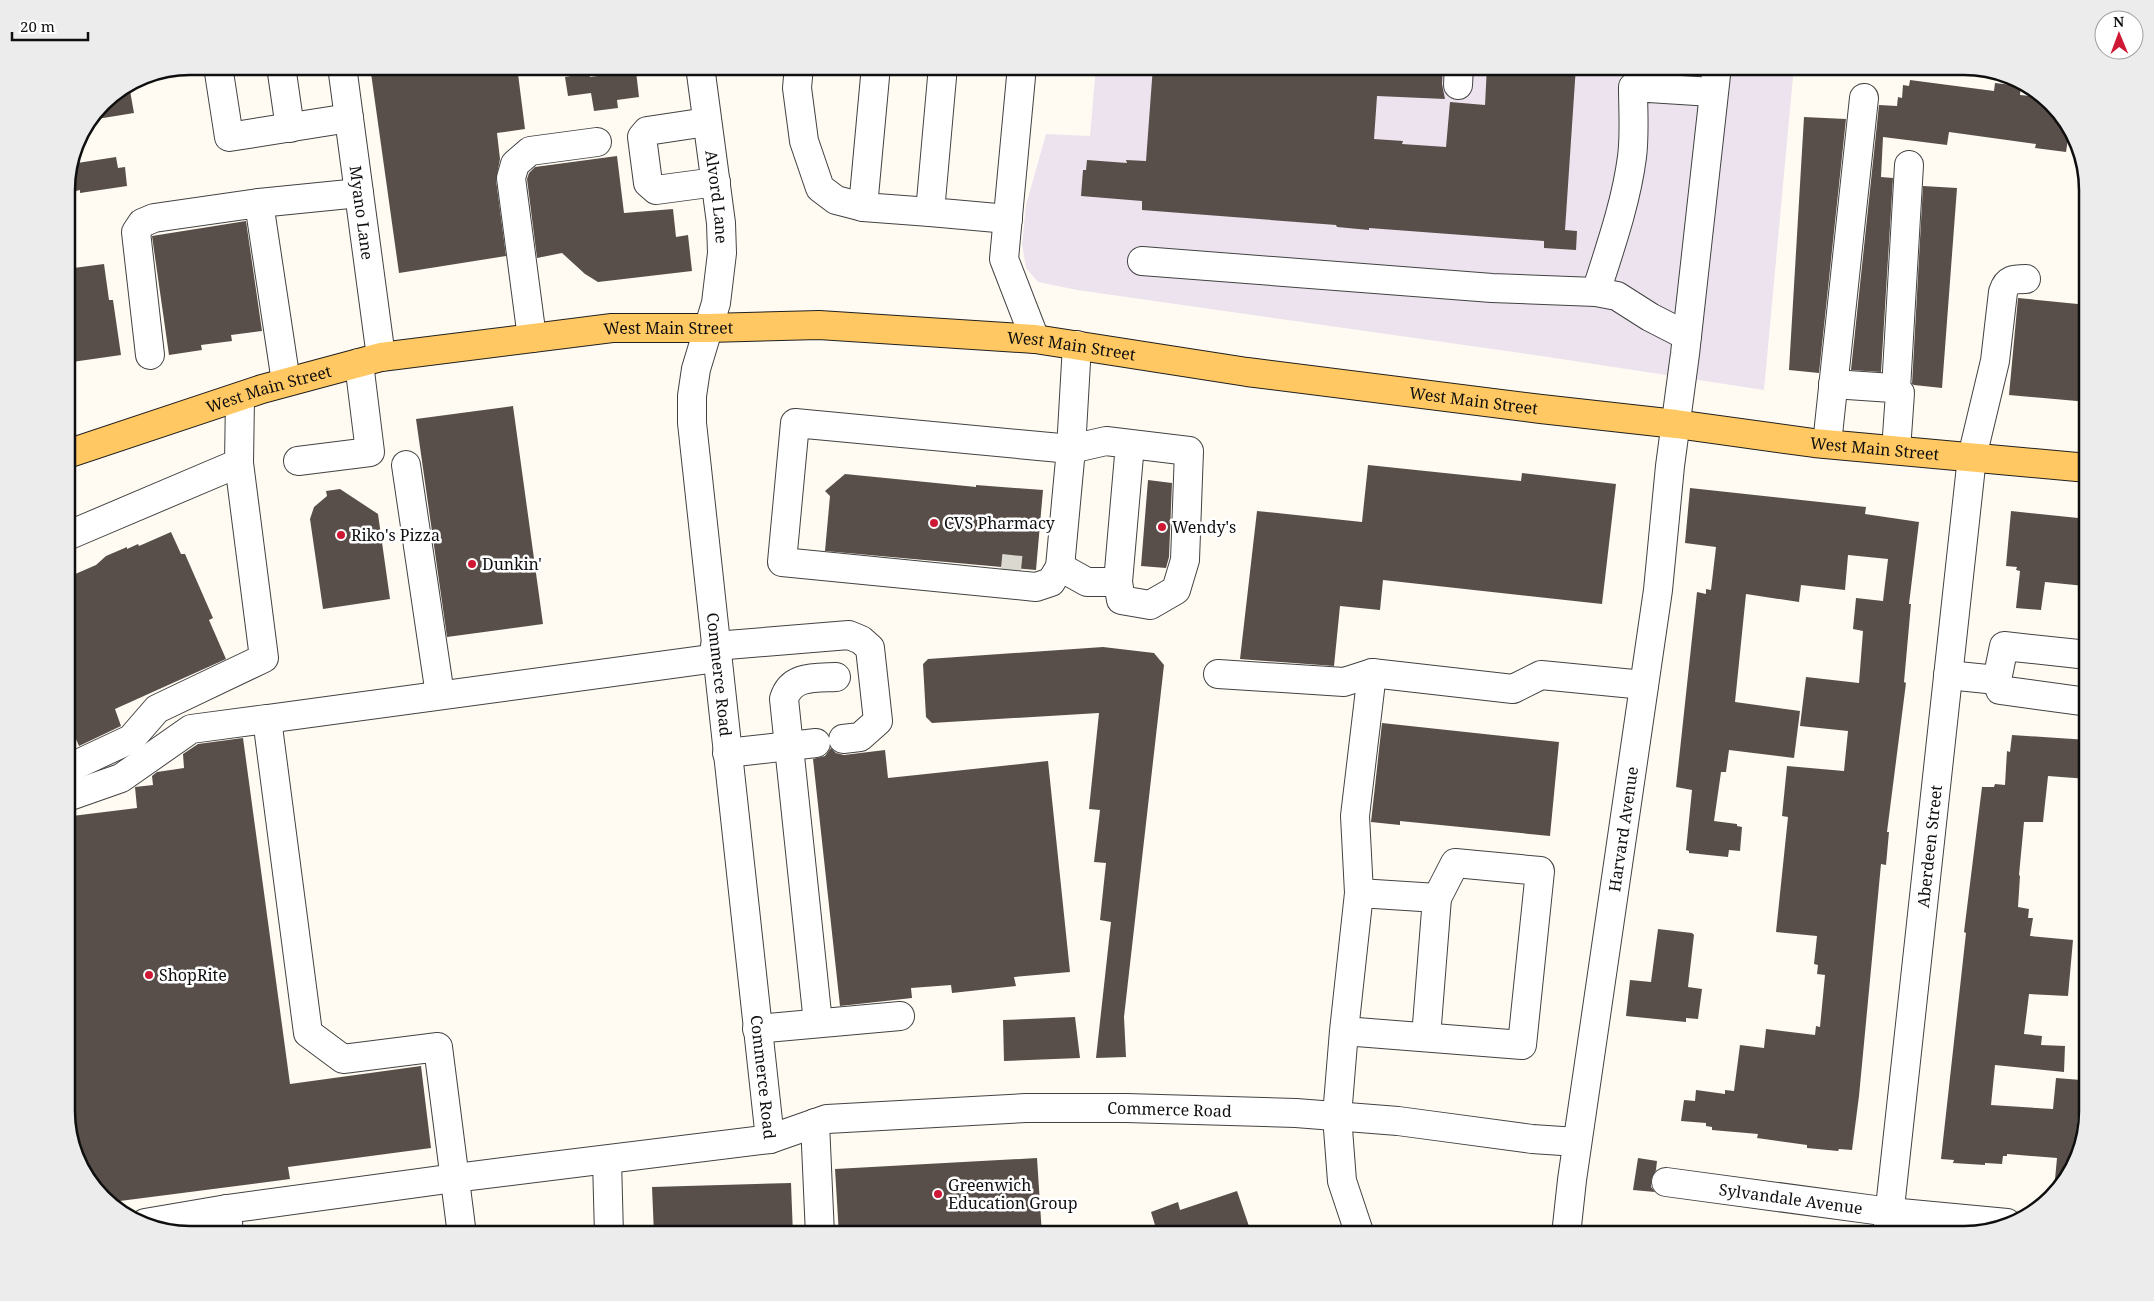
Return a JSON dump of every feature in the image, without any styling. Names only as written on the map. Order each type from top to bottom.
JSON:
[{"type":"main road","name":"West Main Street","points":[[75,451],[286,382],[370,360],[612,328],[819,325],[1035,339],[1247,372],[1541,409],[1676,424],[1827,444],[2079,467]]},
{"type":"street","points":[[219,75],[229,137],[349,118]]},
{"type":"street","points":[[282,75],[290,128]]},
{"type":"street","name":"Myano Lane","points":[[298,462],[370,452],[370,360],[359,193],[343,75]]},
{"type":"street","name":"Alvord Lane","points":[[701,75],[716,182],[722,253],[716,302],[708,328]]},
{"type":"street","points":[[798,75],[797,88],[804,141],[820,188],[836,200],[863,207],[1008,220]]},
{"type":"street","points":[[863,207],[875,75]]},
{"type":"street","points":[[930,212],[942,75]]},
{"type":"street","points":[[1021,75],[1004,259],[1035,339]]},
{"type":"street","points":[[1596,292],[1617,224],[1632,157],[1634,119],[1632,77],[1714,79]]},
{"type":"street","name":"Harvard Avenue","points":[[1567,1226],[1577,1142],[1658,590],[1714,79]]},
{"type":"street","points":[[1827,444],[1864,98]]},
{"type":"street","points":[[707,122],[647,131],[642,137],[648,183],[656,190],[716,182]]},
{"type":"street","points":[[532,338],[511,178],[515,164],[530,151],[597,142]]},
{"type":"street","points":[[1896,389],[1909,165]]},
{"type":"street","points":[[150,355],[136,232],[142,223],[154,218],[359,193]]},
{"type":"street","points":[[259,204],[286,382]]},
{"type":"street","points":[[1142,260],[1492,288],[1596,292],[1617,296],[1650,317],[1687,336]]},
{"type":"street","name":"Aberdeen Street","points":[[1888,1223],[1972,457],[1995,362],[2003,292],[2006,285],[2012,280],[2026,279]]},
{"type":"street","name":"Commerce Road","points":[[708,328],[696,369],[692,396],[692,423],[770,1139],[826,1119],[1026,1108],[1126,1108],[1337,1116],[1398,1121],[1532,1139],[1577,1142]]},
{"type":"street","points":[[1077,345],[1071,449],[1058,570],[1051,582],[1036,587],[782,562],[795,423],[1071,449],[1106,441],[1189,451],[1185,560],[1176,590],[1150,604],[1121,600],[1118,582],[1130,444]]},
{"type":"street","points":[[1833,384],[1896,389],[1900,393],[1896,450]]},
{"type":"street","points":[[75,766],[131,740],[157,709],[264,658],[239,463],[240,397]]},
{"type":"street","points":[[75,532],[239,463]]},
{"type":"street","points":[[406,466],[440,695]]},
{"type":"street","points":[[962,580],[986,567],[1058,570],[1087,582],[1118,582]]},
{"type":"street","points":[[75,794],[121,778],[191,729],[440,695],[716,652],[849,635],[861,640],[870,648],[878,720],[860,737],[842,739]]},
{"type":"street","points":[[2079,654],[2004,646],[1997,680],[2000,690],[2079,701]]},
{"type":"street","points":[[1218,674],[1344,682],[1372,673],[1513,689],[1541,675],[1644,685]]},
{"type":"street","points":[[1357,1226],[1342,1181],[1337,1116],[1359,893],[1355,816],[1372,673]]},
{"type":"street","points":[[1948,675],[1997,680]]},
{"type":"street","points":[[818,1023],[803,744],[784,698],[786,691],[800,680],[836,677]]},
{"type":"street","points":[[267,718],[308,1033],[343,1059],[438,1047],[461,1226]]},
{"type":"street","points":[[727,753],[803,744]]},
{"type":"street","points":[[1344,1031],[1522,1045],[1540,871],[1455,863],[1437,898],[1426,1037]]},
{"type":"street","points":[[1359,893],[1437,898]]},
{"type":"street","points":[[757,1029],[900,1016]]},
{"type":"street","points":[[815,1123],[820,1226]]},
{"type":"street","points":[[164,1223],[228,1222],[455,1178],[770,1139]]},
{"type":"street","points":[[607,1160],[609,1226]]},
{"type":"street","name":"Sylvandale Avenue","points":[[1666,1182],[1888,1223],[1989,1223]]},
{"type":"shaded area","points":[[1095,75],[1793,75],[1764,390],[1548,357],[1077,290],[1038,282],[1026,268],[1022,244],[1026,205],[1046,134],[1090,136]]},
{"type":"building","points":[[371,75],[518,75],[525,129],[497,133],[500,159],[496,180],[506,256],[399,273]]},
{"type":"building","points":[[590,75],[590,77],[636,75],[639,97],[617,100],[618,108],[594,111],[591,93],[568,96],[565,77]]},
{"type":"building","points":[[1152,75],[1442,75],[1445,99],[1377,96],[1374,139],[1403,141],[1402,144],[1446,147],[1450,102],[1485,105],[1487,75],[1575,75],[1565,230],[1577,231],[1576,250],[1544,248],[1544,241],[1369,228],[1369,230],[1337,227],[1336,225],[1142,210],[1142,201],[1081,196],[1083,170],[1086,170],[1087,160],[1127,163],[1126,160],[1146,161]]},
{"type":"building","points":[[1910,80],[1994,91],[1995,83],[2009,85],[2021,90],[2020,95],[2030,96],[2034,99],[2055,120],[2068,141],[2066,152],[2035,148],[2036,144],[1949,132],[1947,145],[1883,137],[1881,177],[1893,178],[1881,372],[1851,370],[1879,105],[1897,106],[1898,97],[1902,98],[1903,85],[1909,86]]},
{"type":"building","points":[[130,92],[134,113],[100,118],[114,104]]},
{"type":"building","points":[[1804,117],[1846,119],[1819,373],[1789,370]]},
{"type":"building","points":[[617,156],[624,213],[673,209],[676,237],[688,235],[692,271],[598,282],[585,274],[562,253],[537,258],[527,179],[529,173],[535,167]]},
{"type":"building","points":[[116,157],[118,168],[125,167],[127,186],[80,193],[80,190],[75,191],[78,163]]},
{"type":"building","points":[[1923,186],[1957,188],[1942,388],[1912,384]]},
{"type":"building","points":[[246,221],[262,331],[231,335],[232,341],[201,345],[202,350],[169,355],[152,236]]},
{"type":"building","points":[[104,264],[109,300],[113,300],[121,355],[75,362],[75,268]]},
{"type":"building","points":[[2018,298],[2079,304],[2079,401],[2009,395]]},
{"type":"building","points":[[513,406],[543,624],[447,637],[416,419]]},
{"type":"building","points":[[1368,465],[1521,481],[1522,473],[1616,484],[1602,604],[1383,580],[1380,610],[1340,606],[1334,666],[1240,659],[1257,511],[1362,522]]},
{"type":"building","name":"CVS Pharmacy","points":[[845,474],[976,487],[976,485],[1043,490],[1036,570],[825,551],[830,496],[825,491]]},
{"type":"building","name":"Wendy's","points":[[1148,480],[1172,483],[1169,557],[1166,568],[1141,566]]},
{"type":"building","points":[[1690,488],[1866,507],[1865,514],[1919,522],[1909,604],[1911,604],[1904,682],[1906,683],[1887,832],[1889,832],[1886,865],[1881,864],[1859,1096],[1852,1150],[1839,1149],[1838,1151],[1807,1148],[1807,1145],[1757,1138],[1758,1134],[1712,1130],[1712,1127],[1706,1126],[1706,1123],[1681,1121],[1684,1100],[1695,1101],[1696,1090],[1725,1094],[1725,1090],[1734,1091],[1740,1045],[1764,1048],[1766,1029],[1815,1035],[1816,1026],[1820,1027],[1825,975],[1817,974],[1818,965],[1814,964],[1817,936],[1776,932],[1788,817],[1782,816],[1787,766],[1844,771],[1848,731],[1800,726],[1806,677],[1859,683],[1863,631],[1853,629],[1856,598],[1883,601],[1888,559],[1848,555],[1845,590],[1801,585],[1799,602],[1746,594],[1735,702],[1800,711],[1794,758],[1729,750],[1726,772],[1721,772],[1714,821],[1737,824],[1737,826],[1742,827],[1740,851],[1729,850],[1728,857],[1689,853],[1686,850],[1692,790],[1676,787],[1697,592],[1706,594],[1706,589],[1711,590],[1716,547],[1685,543]]},
{"type":"building","points":[[340,489],[378,514],[390,599],[323,609],[310,519],[314,507],[327,496],[326,491]]},
{"type":"building","points":[[2011,511],[2079,518],[2079,585],[2045,582],[2041,610],[2016,608],[2020,571],[2016,570],[2017,567],[2006,566]]},
{"type":"building","points":[[171,532],[181,554],[185,554],[213,618],[209,620],[226,659],[115,709],[121,726],[79,746],[75,737],[75,574],[96,565],[106,556],[127,547],[127,549],[138,544],[139,546]]},
{"type":"building","points":[[1103,647],[1154,653],[1164,665],[1124,1017],[1126,1057],[1096,1058],[1111,922],[1100,920],[1106,863],[1094,862],[1100,810],[1089,809],[1099,713],[932,723],[926,717],[923,664],[928,659]]},
{"type":"building","points":[[1382,723],[1559,742],[1550,836],[1400,821],[1400,825],[1371,822]]},
{"type":"building","points":[[2012,735],[2079,739],[2079,778],[2048,776],[2043,822],[2024,822],[2019,875],[2018,907],[2029,909],[2028,918],[2033,918],[2030,936],[2073,940],[2068,996],[2029,994],[2024,1034],[2042,1036],[2041,1045],[2065,1046],[2064,1072],[1995,1065],[1991,1105],[2053,1109],[2056,1078],[2079,1080],[2075,1141],[2064,1168],[2055,1181],[2057,1158],[2007,1154],[2007,1156],[2003,1156],[2002,1164],[1985,1163],[1985,1165],[1953,1163],[1954,1160],[1941,1159],[1966,933],[1964,932],[1982,787],[1994,787],[1995,784],[2005,785],[2007,751],[2010,752]]},
{"type":"building","points":[[243,738],[290,1084],[421,1066],[431,1148],[288,1167],[290,1179],[119,1201],[94,1175],[81,1148],[75,1118],[75,816],[137,808],[135,787],[153,785],[152,776],[157,772],[184,768],[183,754],[198,744]]},
{"type":"building","points":[[831,748],[836,753],[844,755],[885,750],[888,778],[1048,761],[1070,972],[1014,977],[1016,986],[952,993],[951,985],[911,988],[912,998],[840,1006],[813,759],[825,756]]},
{"type":"building","points":[[1658,929],[1692,933],[1694,935],[1688,987],[1702,989],[1698,1019],[1686,1018],[1686,1022],[1626,1016],[1630,980],[1651,982]]},
{"type":"building","points":[[1075,1017],[1080,1058],[1004,1061],[1003,1020]]},
{"type":"building","name":"Greenwich Education Group","points":[[1037,1158],[1041,1226],[838,1226],[835,1169]]},
{"type":"building","points":[[1638,1158],[1657,1161],[1656,1170],[1651,1180],[1651,1187],[1655,1192],[1633,1190]]},
{"type":"building","points":[[791,1183],[793,1226],[654,1226],[652,1187]]},
{"type":"building","points":[[1237,1191],[1249,1226],[1155,1226],[1151,1212],[1178,1202],[1180,1210]]},
{"type":"tunnel","points":[[1001,568],[1021,570]]},
{"type":"place","name":"CVS Pharmacy","points":[[934,523]]},
{"type":"place","name":"Wendy's","points":[[1162,527]]},
{"type":"place","name":"Riko's Pizza","points":[[341,535]]},
{"type":"place","name":"Dunkin'","points":[[472,564]]},
{"type":"place","name":"ShopRite","points":[[149,975]]},
{"type":"place","name":"Greenwich Education Group","points":[[938,1194]]}]
